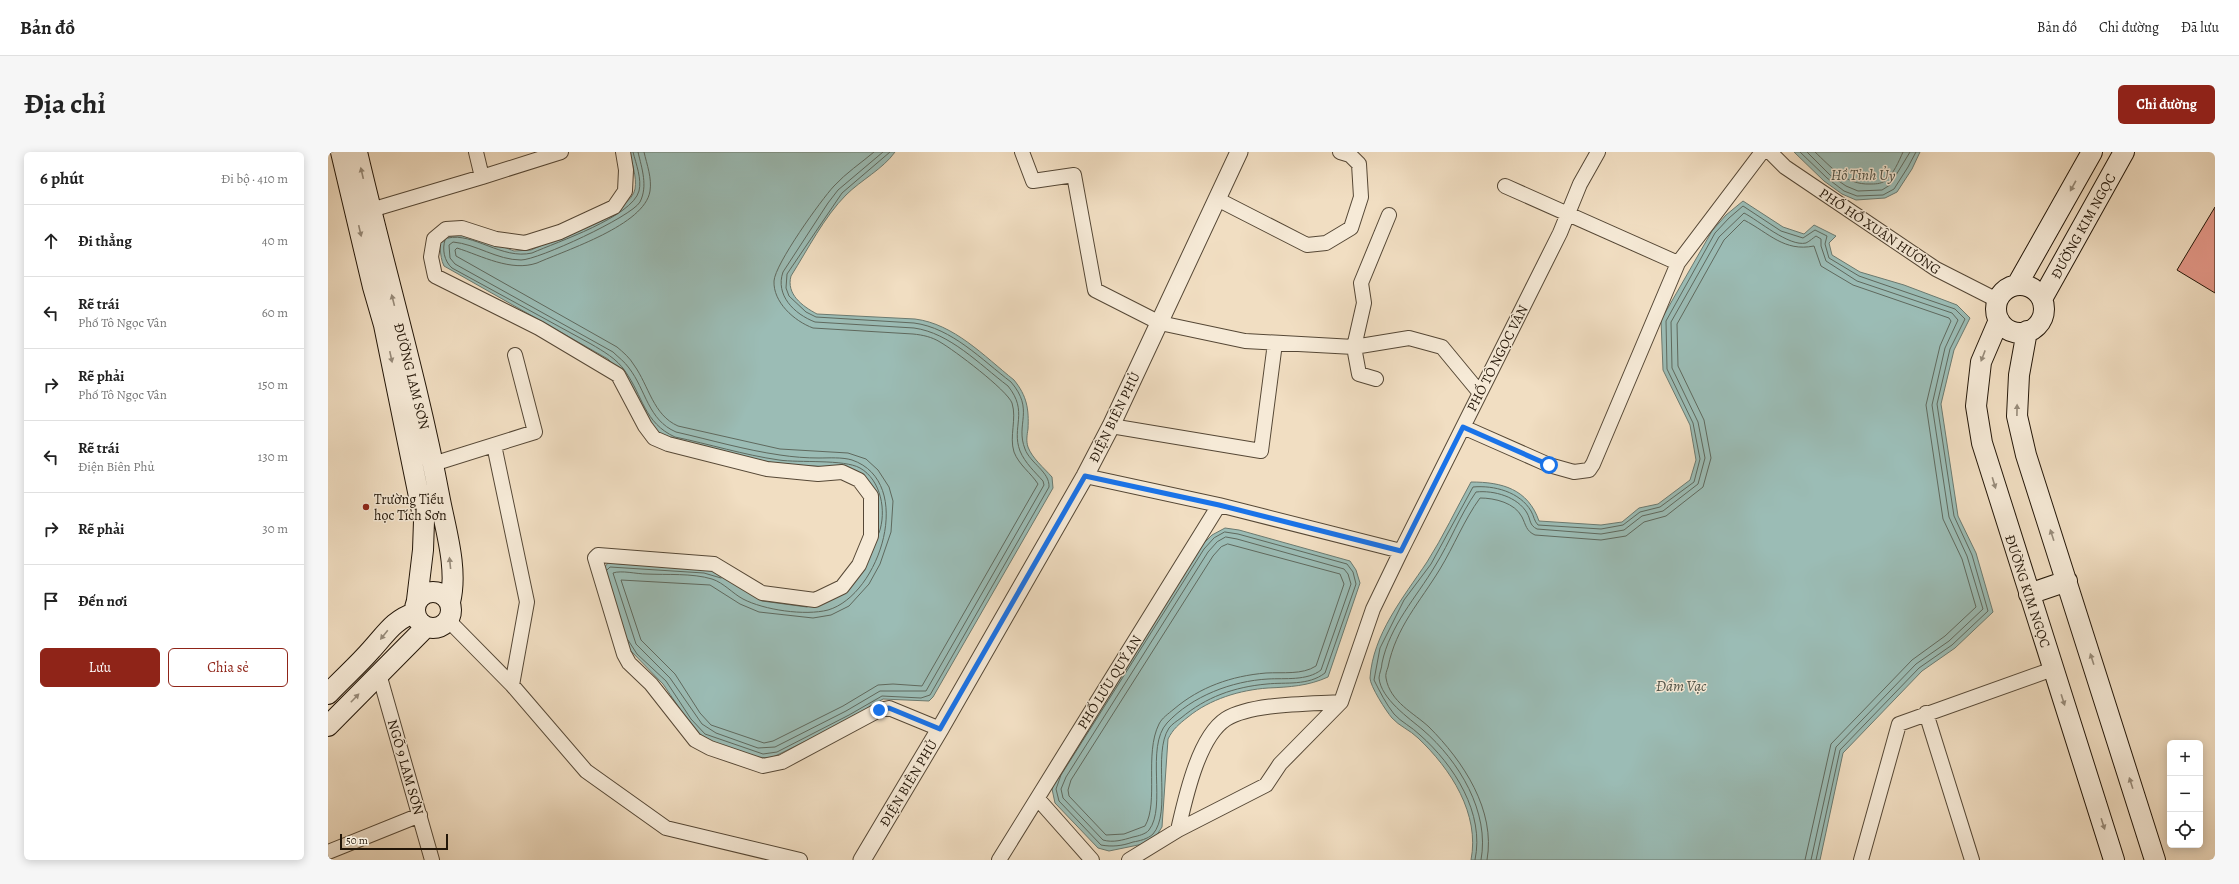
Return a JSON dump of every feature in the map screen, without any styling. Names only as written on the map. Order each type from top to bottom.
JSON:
[{"type":"main road","name":"ĐƯỜNG LAM SƠN","points":[[341,152],[372,287],[384,324],[424,521],[419,613]]},
{"type":"main road","name":"ĐƯỜNG LAM SƠN","points":[[357,152],[433,464],[448,542],[453,589],[449,611]]},
{"type":"main road","name":"ĐƯỜNG KIM NGỌC","points":[[2017,285],[2092,152]]},
{"type":"main road","name":"ĐƯỜNG KIM NGỌC","points":[[2042,299],[2124,152]]},
{"type":"main road","points":[[2017,285],[2032,288],[2042,299],[2044,310],[2041,320],[2037,326],[2027,332],[2012,332],[1998,320],[1996,310],[1997,300],[2005,290],[2017,285]]},
{"type":"main road","name":"ĐƯỜNG KIM NGỌC","points":[[1998,320],[1981,362],[1976,406],[1982,443],[2114,860]]},
{"type":"main road","points":[[2027,332],[2019,375],[2017,416],[2026,455],[2155,860]]},
{"type":"main road","points":[[2029,594],[2067,581]]},
{"type":"main road","points":[[328,694],[372,650],[392,625],[403,616],[419,613],[438,627],[449,611],[446,596],[434,591],[421,595],[419,613],[380,674],[328,726]]},
{"type":"street","points":[[476,152],[482,177]]},
{"type":"street","points":[[371,210],[561,152]]},
{"type":"street","points":[[623,152],[626,170],[625,191],[614,207],[560,232],[525,243],[496,239],[462,228],[446,229],[434,239],[431,257],[435,276],[539,328],[618,375],[645,426],[654,438],[668,444],[767,469],[818,474],[842,472],[859,480],[871,496],[871,536],[859,565],[842,587],[815,600],[762,593],[714,564],[598,555],[595,558],[624,654],[629,663],[651,684],[695,740],[710,748],[763,766],[782,762],[879,710],[889,708],[940,729]]},
{"type":"street","points":[[1022,152],[1033,181],[1074,175],[1095,290],[1160,323],[1245,341],[1354,347],[1409,338],[1442,347],[1480,393]]},
{"type":"street","name":"ĐIỆN BIÊN PHỦ","points":[[862,860],[940,729],[1085,476],[1111,426],[1160,323],[1239,152]]},
{"type":"street","points":[[1217,199],[1307,246],[1326,243],[1351,228],[1362,197],[1359,164],[1350,155],[1340,152]]},
{"type":"street","name":"PHỐ TÔ NGỌC VÂN","points":[[1341,702],[1373,609],[1568,213],[1580,184],[1598,152]]},
{"type":"street","points":[[1463,427],[1549,465],[1574,472],[1589,470],[1593,464],[1678,263],[1762,152]]},
{"type":"street","name":"PHỐ HỒ XUÂN HƯƠNG","points":[[1770,152],[1784,167],[1936,269],[1997,300]]},
{"type":"street","points":[[1504,186],[1568,213],[1678,263]]},
{"type":"street","points":[[1376,379],[1359,374],[1354,347],[1364,303],[1362,283],[1389,215]]},
{"type":"street","points":[[1111,426],[1261,451],[1276,343]]},
{"type":"street","points":[[433,464],[535,432],[515,355]]},
{"type":"street","points":[[494,445],[527,602],[512,685]]},
{"type":"street","points":[[1085,476],[1219,505],[1401,551]]},
{"type":"street","name":"PHỐ LƯU QUÝ AN","points":[[999,860],[1038,800],[1219,505]]},
{"type":"street","points":[[449,611],[586,771],[666,828],[800,860]]},
{"type":"street","points":[[1861,860],[1899,724],[1926,713],[2053,669]]},
{"type":"street","name":"NGÕ 9 LAM SƠN","points":[[380,674],[432,860]]},
{"type":"street","points":[[1178,830],[1190,780],[1213,733],[1226,719],[1255,709],[1341,702]]},
{"type":"street","points":[[1129,860],[1178,830],[1266,785],[1280,764],[1341,702]]},
{"type":"street","points":[[1926,713],[1972,860]]},
{"type":"street","points":[[1038,800],[1092,860]]},
{"type":"street","points":[[328,852],[420,815]]},
{"type":"water","points":[[629,152],[895,152],[884,164],[846,195],[831,213],[791,276],[790,282],[793,294],[796,299],[817,314],[915,319],[943,327],[968,342],[1014,380],[1022,392],[1027,409],[1028,447],[1035,459],[1052,477],[1053,488],[933,697],[929,701],[883,699],[851,719],[771,758],[756,757],[713,742],[695,731],[663,684],[628,648],[603,569],[608,563],[714,570],[812,603],[866,559],[865,478],[857,471],[847,468],[778,464],[673,441],[661,435],[652,428],[622,373],[608,359],[444,266],[440,248],[441,239],[448,235],[458,234],[470,236],[514,251],[531,250],[607,216],[631,198],[635,189],[635,175]]},
{"type":"water","name":"Hồ Tỉnh Ủy","points":[[1794,152],[1920,152],[1912,169],[1897,192],[1885,198],[1856,200],[1842,194],[1824,181]]},
{"type":"water","name":"Đầm Vạc","points":[[1743,201],[1783,227],[1804,234],[1814,225],[1836,236],[1829,243],[1832,255],[1860,272],[1904,285],[1957,305],[1970,318],[1954,350],[1941,404],[1958,516],[1976,553],[1993,612],[1955,648],[1922,671],[1843,753],[1820,860],[1471,860],[1473,843],[1471,826],[1467,809],[1452,778],[1430,750],[1418,738],[1392,718],[1375,692],[1371,682],[1372,662],[1383,631],[1399,603],[1433,552],[1471,482],[1482,482],[1503,486],[1521,495],[1528,501],[1539,521],[1601,525],[1622,522],[1639,508],[1658,504],[1690,480],[1696,460],[1690,425],[1663,370],[1661,320],[1712,231],[1726,215]]},
{"type":"water","points":[[1225,528],[1239,530],[1350,561],[1356,570],[1360,583],[1328,677],[1299,686],[1257,689],[1236,693],[1206,705],[1188,717],[1176,727],[1168,739],[1162,827],[1155,838],[1143,844],[1109,851],[1098,848],[1055,803],[1052,789],[1058,773],[1201,546],[1212,535]]},
{"type":"building","points":[[2215,207],[2215,293],[2177,270]]},
{"type":"place","name":"Trường Tiểu học Tích Sơn","points":[[366,507]]},
{"type":"route","points":[[879,710],[889,708],[940,729],[1085,476],[1219,505],[1401,551],[1463,427],[1549,465]]}]
